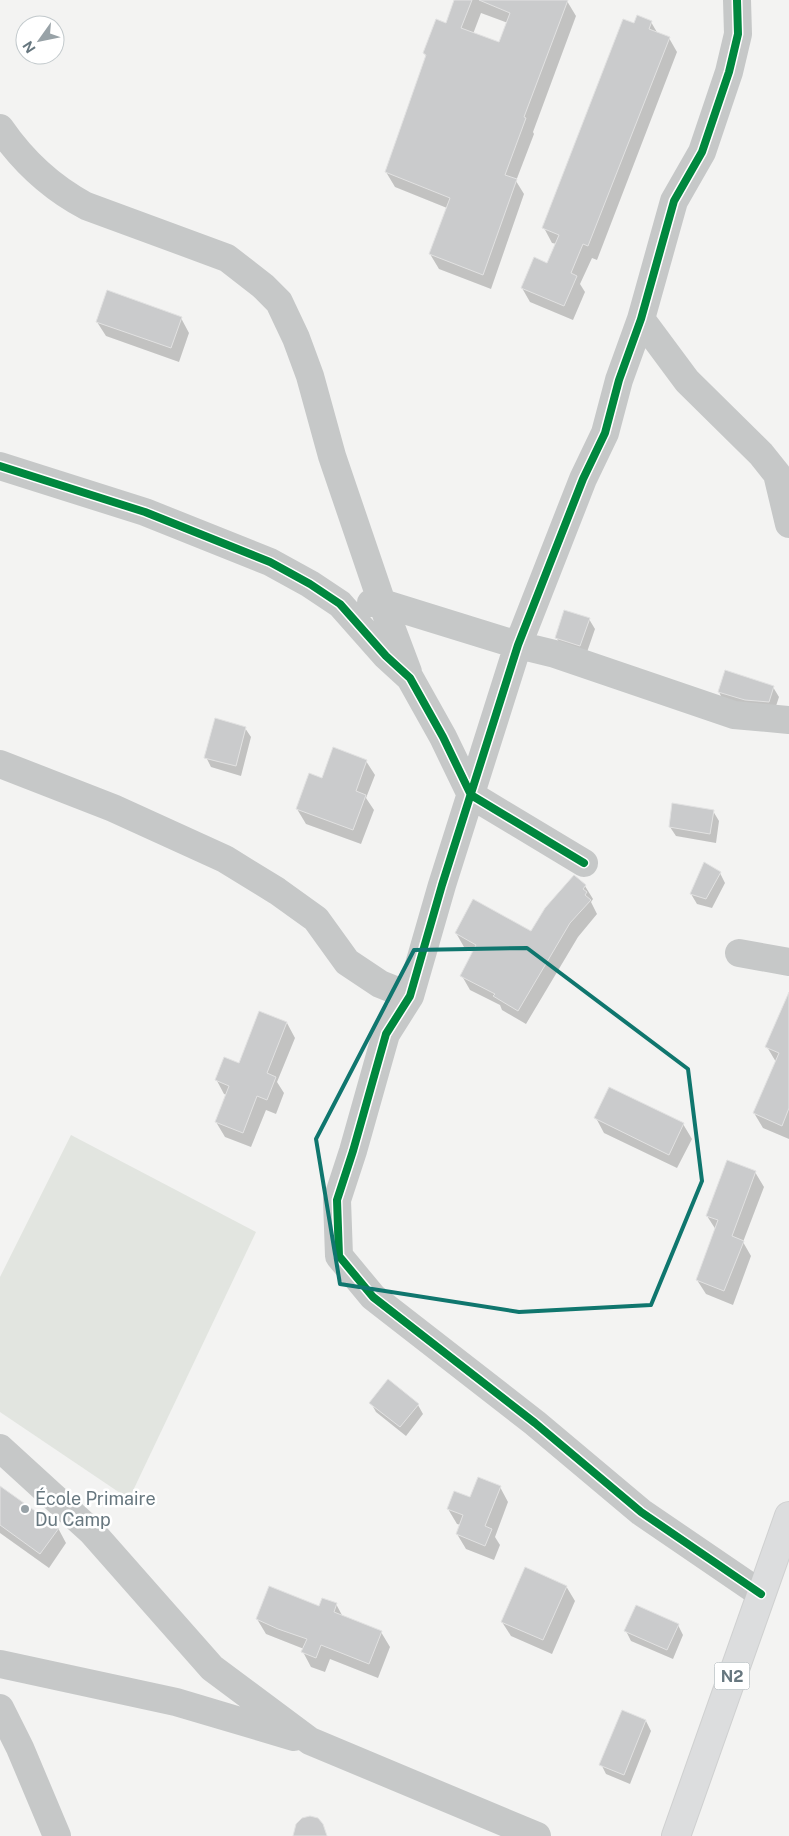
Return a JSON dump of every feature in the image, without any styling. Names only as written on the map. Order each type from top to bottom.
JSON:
[{"type":"highway","name":"N2","points":[[676,1836],[789,1516]]},
{"type":"street","points":[[737,0],[738,34],[729,72],[702,152],[674,201],[641,319],[619,380],[605,433],[583,479],[518,645],[410,996],[386,1034],[337,1200],[339,1256],[373,1297],[535,1423],[641,1512],[736,1579],[761,1594]]},
{"type":"street","points":[[0,128],[40,174],[66,196],[86,206],[227,258],[263,286],[279,302],[296,338],[310,376],[332,456],[382,603],[410,678],[443,737],[471,795],[584,863]]},
{"type":"street","points":[[641,319],[686,380],[783,477],[789,524]]},
{"type":"street","points":[[0,466],[145,512],[270,562],[310,584],[340,604],[386,656],[410,678]]},
{"type":"street","points":[[340,604],[382,603],[518,645],[556,654],[734,715],[789,720]]},
{"type":"street","points":[[0,764],[113,808],[225,859],[277,891],[316,919],[347,962],[380,984],[410,996]]},
{"type":"street","points":[[739,953],[789,962]]},
{"type":"street","points":[[0,1448],[92,1532],[212,1668],[310,1741]]},
{"type":"street","points":[[0,1664],[176,1702],[310,1741],[538,1836]]},
{"type":"street","points":[[0,1708],[20,1748],[57,1836]]},
{"type":"highlighted area","points":[[527,948],[688,1069],[702,1181],[651,1305],[519,1312],[340,1284],[316,1139],[414,950]]},
{"type":"shaded area","points":[[71,1135],[256,1232],[129,1499],[0,1412],[0,1277]]},
{"type":"building","points":[[454,0],[472,0],[461,28],[499,42],[510,13],[479,0],[568,0],[524,117],[526,118],[505,175],[517,179],[483,275],[429,254],[450,198],[385,172],[426,55],[423,53],[436,19],[446,23]]},
{"type":"building","points":[[637,15],[652,21],[649,29],[670,37],[588,246],[583,244],[571,273],[577,276],[564,306],[521,288],[534,257],[547,263],[559,235],[542,228],[623,19],[634,23]]},
{"type":"building","points":[[107,290],[182,317],[171,348],[96,322]]},
{"type":"building","points":[[564,610],[590,618],[580,646],[555,638]]},
{"type":"building","points":[[725,670],[774,686],[769,702],[745,700],[718,692]]},
{"type":"building","points":[[215,718],[246,727],[236,766],[204,758]]},
{"type":"building","points":[[333,747],[367,760],[356,791],[366,795],[353,830],[296,809],[309,773],[322,778]]},
{"type":"building","points":[[672,803],[714,810],[710,834],[669,827]]},
{"type":"building","points":[[704,862],[721,872],[706,899],[690,894]]},
{"type":"building","points":[[574,875],[586,885],[583,889],[587,892],[585,895],[591,900],[570,923],[518,1011],[493,996],[495,994],[460,976],[476,945],[455,933],[473,899],[531,931],[545,908]]},
{"type":"building","points":[[789,992],[789,1108],[782,1126],[753,1113],[779,1053],[765,1047]]},
{"type":"building","points":[[259,1011],[287,1022],[267,1073],[276,1077],[267,1100],[257,1096],[243,1133],[215,1122],[229,1086],[215,1080],[224,1057],[239,1063]]},
{"type":"building","points":[[609,1087],[684,1123],[669,1155],[594,1118]]},
{"type":"building","points":[[727,1160],[756,1171],[732,1236],[744,1241],[724,1291],[696,1280],[718,1220],[706,1216]]},
{"type":"building","points":[[388,1379],[419,1404],[400,1427],[369,1403]]},
{"type":"building","points":[[478,1477],[501,1486],[485,1526],[492,1529],[485,1546],[456,1534],[463,1515],[447,1509],[454,1491],[470,1497]]},
{"type":"building","points":[[0,1486],[59,1528],[40,1554],[0,1525]]},
{"type":"building","points":[[525,1567],[567,1586],[543,1640],[501,1622]]},
{"type":"building","points":[[269,1586],[319,1606],[322,1598],[337,1603],[334,1612],[382,1631],[369,1664],[321,1645],[316,1658],[301,1652],[307,1639],[256,1619]]},
{"type":"building","points":[[636,1605],[679,1624],[667,1650],[624,1631]]},
{"type":"building","points":[[622,1710],[646,1720],[624,1775],[599,1765]]},
{"type":"building","points":[[310,1816],[318,1818],[323,1824],[327,1836],[293,1836],[296,1824],[302,1818]]},
{"type":"cycle path","points":[[737,0],[738,34],[729,72],[702,152],[674,201],[641,319],[619,380],[605,433],[583,479],[518,645],[442,885],[410,996],[386,1034],[337,1200],[339,1256],[373,1297],[535,1423],[641,1512],[761,1594]]},
{"type":"cycle path","points":[[0,466],[145,512],[270,562],[310,584],[340,604],[386,656],[410,678],[443,737],[471,795],[584,863]]},
{"type":"place","name":"École Primaire Du Camp","points":[[25,1509]]}]
